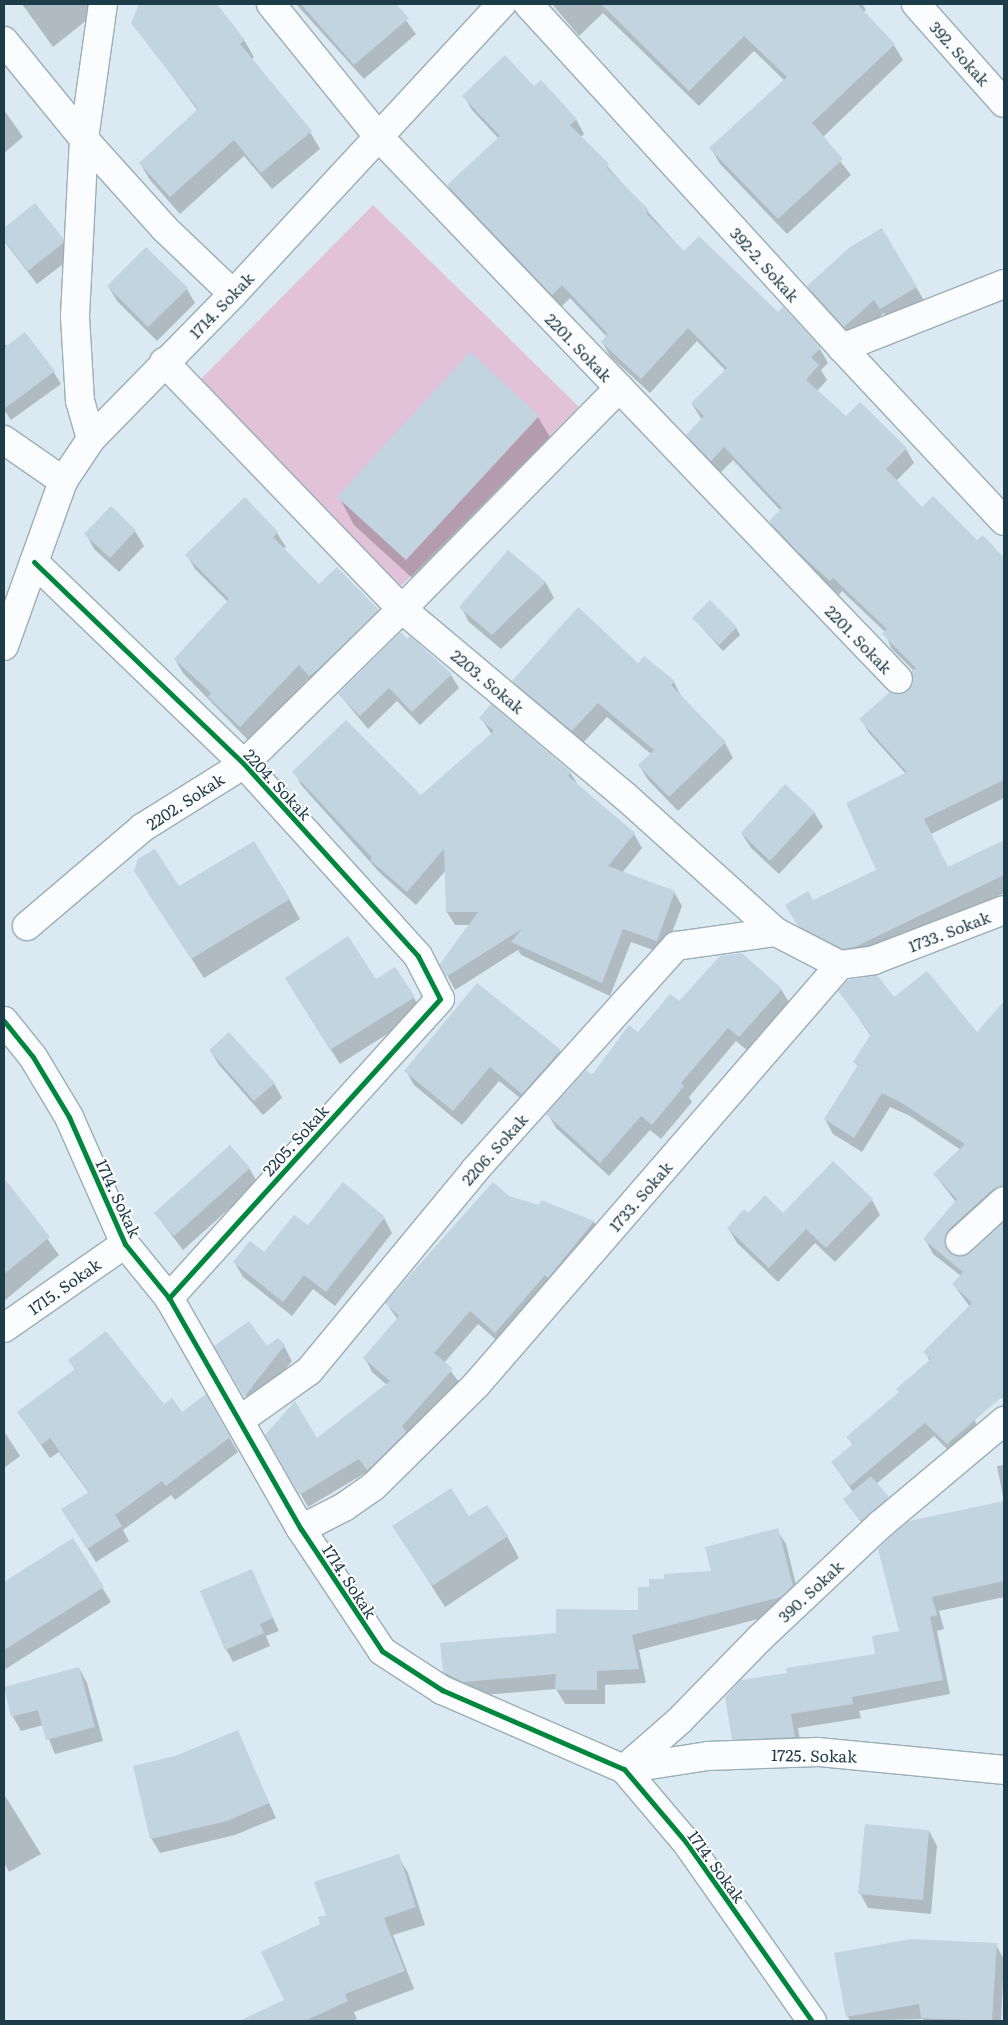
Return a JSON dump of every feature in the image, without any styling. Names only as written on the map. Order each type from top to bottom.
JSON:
[{"type":"street","points":[[91,439],[80,401],[75,316],[84,139],[103,4]]},
{"type":"street","name":"2201. Sokak","points":[[271,4],[377,135],[898,679]]},
{"type":"street","name":"1714. Sokak","points":[[4,646],[63,481],[91,439],[164,362],[233,294],[377,135],[502,4]]},
{"type":"street","name":"392-2. Sokak","points":[[528,4],[842,348],[1004,521]]},
{"type":"street","name":"392. Sokak","points":[[916,4],[1004,103]]},
{"type":"street","points":[[4,41],[84,139],[164,228],[233,294]]},
{"type":"street","points":[[842,348],[1004,284]]},
{"type":"street","name":"2203. Sokak","points":[[164,362],[402,609],[626,797],[776,932],[840,965]]},
{"type":"street","name":"2202. Sokak","points":[[27,926],[142,828],[244,764],[402,609],[618,388]]},
{"type":"street","points":[[4,440],[63,481]]},
{"type":"street","name":"2204. Sokak","points":[[34,562],[244,764],[418,956],[440,999]]},
{"type":"street","name":"1733. Sokak","points":[[301,1528],[344,1507],[373,1487],[476,1385],[840,965],[874,960],[1004,910]]},
{"type":"street","name":"2206. Sokak","points":[[240,1420],[309,1371],[469,1177],[676,946],[776,932]]},
{"type":"street","name":"2205. Sokak","points":[[169,1298],[440,999]]},
{"type":"street","name":"1714. Sokak","points":[[4,1021],[33,1057],[68,1118],[125,1244],[169,1298],[301,1528],[382,1651],[442,1690],[624,1769],[686,1842],[812,2021]]},
{"type":"street","points":[[960,1241],[1004,1201]]},
{"type":"street","name":"1715. Sokak","points":[[4,1328],[125,1244]]},
{"type":"street","name":"390. Sokak","points":[[624,1769],[679,1721],[760,1638],[880,1525],[1004,1421]]},
{"type":"street","name":"1725. Sokak","points":[[624,1769],[708,1756],[818,1752],[1004,1770]]},
{"type":"shaded area","points":[[373,205],[579,407],[401,586],[196,384]]},
{"type":"building","points":[[139,4],[217,4],[245,40],[240,44],[312,131],[261,173],[234,140],[170,197],[139,163],[198,109],[131,23]]},
{"type":"building","points":[[301,4],[396,4],[409,18],[354,65]]},
{"type":"building","points":[[601,4],[857,4],[895,44],[812,123],[843,159],[778,219],[709,148],[787,77],[744,36],[689,91]]},
{"type":"building","points":[[505,55],[534,86],[541,80],[577,119],[570,125],[609,164],[606,167],[649,210],[646,213],[684,251],[699,236],[778,312],[783,307],[821,348],[811,357],[819,365],[806,380],[846,416],[860,402],[907,448],[886,469],[922,507],[933,496],[977,540],[983,535],[1004,558],[1004,780],[924,819],[948,867],[1004,840],[1004,875],[855,947],[843,949],[798,926],[785,905],[808,891],[813,900],[876,870],[846,803],[907,772],[859,719],[890,692],[901,694],[908,691],[913,683],[911,672],[916,668],[882,634],[887,629],[833,578],[830,581],[797,551],[769,521],[782,508],[724,447],[711,461],[686,435],[704,416],[691,403],[727,368],[688,328],[641,379],[601,342],[608,334],[562,285],[552,295],[447,185],[500,136],[462,96]]},
{"type":"building","points":[[35,203],[63,238],[63,243],[28,271],[4,240],[4,228]]},
{"type":"building","points":[[882,228],[917,287],[880,309],[874,300],[844,327],[807,286],[850,247]]},
{"type":"building","points":[[146,247],[188,288],[148,327],[107,286]]},
{"type":"building","points":[[25,332],[55,371],[4,409],[4,348]]},
{"type":"building","points":[[470,352],[539,416],[406,560],[337,497]]},
{"type":"building","points":[[245,497],[278,532],[273,537],[319,584],[337,567],[379,610],[309,676],[299,665],[240,727],[208,697],[211,693],[174,659],[229,599],[185,555]]},
{"type":"building","points":[[111,506],[136,530],[110,558],[84,534]]},
{"type":"building","points":[[508,550],[546,582],[492,635],[459,607]]},
{"type":"building","points":[[710,600],[737,627],[719,645],[692,618]]},
{"type":"building","points":[[578,607],[638,663],[644,656],[675,681],[671,685],[726,742],[669,797],[638,765],[654,750],[598,703],[572,731],[512,681]]},
{"type":"building","points":[[401,632],[407,639],[410,636],[452,674],[412,712],[389,688],[360,716],[338,694]]},
{"type":"building","points":[[491,704],[571,772],[568,776],[635,833],[608,866],[675,891],[657,941],[623,929],[602,983],[511,942],[522,929],[446,977],[440,964],[478,912],[446,912],[444,849],[407,892],[370,860],[372,858],[292,772],[346,720],[421,795],[494,731],[479,718]]},
{"type":"building","points":[[785,784],[815,812],[770,861],[741,833]]},
{"type":"building","points":[[254,841],[290,899],[191,959],[134,871],[138,859],[155,849],[179,886]]},
{"type":"building","points":[[348,936],[376,979],[395,967],[415,997],[330,1050],[285,978]]},
{"type":"building","points":[[742,953],[782,989],[739,1037],[728,1028],[681,1083],[684,1086],[652,1125],[641,1116],[600,1163],[546,1114],[586,1070],[592,1075],[629,1025],[638,1032],[670,994],[679,1001],[720,956]]},
{"type":"building","points":[[927,971],[977,1032],[1004,1001],[1004,1186],[993,1189],[949,1229],[945,1244],[955,1256],[964,1256],[1004,1222],[1004,1395],[947,1444],[925,1423],[850,1486],[831,1462],[853,1444],[846,1437],[899,1392],[896,1389],[931,1359],[923,1352],[972,1303],[952,1284],[963,1272],[923,1239],[957,1199],[933,1174],[965,1144],[900,1102],[882,1093],[854,1138],[824,1119],[858,1065],[853,1062],[871,1034],[838,991],[848,980],[877,975],[894,997]]},
{"type":"building","points":[[477,983],[561,1050],[522,1094],[490,1067],[453,1111],[404,1071]]},
{"type":"building","points":[[229,1032],[275,1083],[254,1101],[209,1050]]},
{"type":"building","points":[[230,1145],[250,1168],[174,1236],[154,1213]]},
{"type":"building","points":[[833,1161],[873,1199],[826,1248],[806,1229],[769,1268],[727,1228],[744,1209],[748,1213],[765,1195],[783,1213]]},
{"type":"building","points":[[4,1178],[50,1237],[4,1274]]},
{"type":"building","points":[[343,1182],[385,1217],[326,1292],[304,1275],[283,1302],[233,1262],[250,1241],[264,1252],[294,1215],[308,1225]]},
{"type":"building","points":[[493,1182],[509,1196],[539,1205],[541,1200],[594,1221],[548,1278],[545,1275],[495,1333],[470,1311],[434,1353],[453,1369],[402,1426],[406,1432],[372,1466],[367,1470],[359,1459],[299,1495],[265,1435],[295,1401],[317,1438],[390,1381],[363,1358],[399,1316],[385,1303]]},
{"type":"building","points":[[249,1321],[267,1346],[278,1338],[285,1345],[244,1397],[214,1346]]},
{"type":"building","points":[[106,1331],[164,1404],[172,1398],[182,1412],[206,1394],[230,1437],[166,1486],[162,1481],[115,1515],[122,1526],[87,1549],[61,1509],[89,1492],[50,1438],[41,1445],[17,1412],[75,1369],[68,1360]]},
{"type":"building","points":[[871,1476],[889,1497],[861,1521],[843,1499]]},
{"type":"building","points":[[451,1488],[469,1516],[487,1505],[508,1536],[432,1586],[392,1526]]},
{"type":"building","points":[[1004,1501],[1004,1581],[932,1597],[937,1615],[930,1617],[943,1680],[852,1697],[853,1704],[791,1714],[795,1737],[732,1740],[725,1697],[741,1680],[787,1673],[786,1668],[875,1654],[872,1636],[899,1631],[878,1549],[890,1537],[909,1521]]},
{"type":"building","points":[[778,1528],[793,1586],[781,1597],[632,1635],[639,1669],[597,1671],[597,1690],[555,1690],[556,1674],[463,1682],[443,1672],[440,1643],[556,1633],[556,1609],[638,1610],[638,1587],[649,1587],[649,1579],[664,1579],[664,1574],[711,1571],[705,1547]]},
{"type":"building","points":[[73,1538],[104,1587],[4,1650],[4,1582]]},
{"type":"building","points":[[252,1569],[273,1618],[260,1624],[264,1633],[225,1650],[200,1591]]},
{"type":"building","points":[[79,1667],[95,1727],[46,1740],[38,1710],[11,1717],[4,1687]]},
{"type":"building","points":[[238,1730],[269,1803],[227,1821],[150,1839],[133,1766],[175,1756]]},
{"type":"building","points":[[865,1824],[929,1830],[923,1900],[858,1894]]},
{"type":"building","points":[[399,1854],[416,1907],[384,1918],[405,1971],[345,1994],[348,2001],[305,2021],[239,2021],[284,2000],[261,1952],[320,1924],[318,1917],[326,1915],[314,1882]]},
{"type":"building","points":[[911,1939],[997,1943],[992,2021],[921,2018],[919,2004],[846,2017],[834,1953]]},
{"type":"cycle path","points":[[34,562],[244,764],[418,956],[440,999],[169,1298]]},
{"type":"cycle path","points":[[4,1021],[33,1057],[69,1117],[125,1244],[169,1298],[301,1529],[382,1651],[442,1690],[624,1769],[686,1842],[812,2021]]}]
